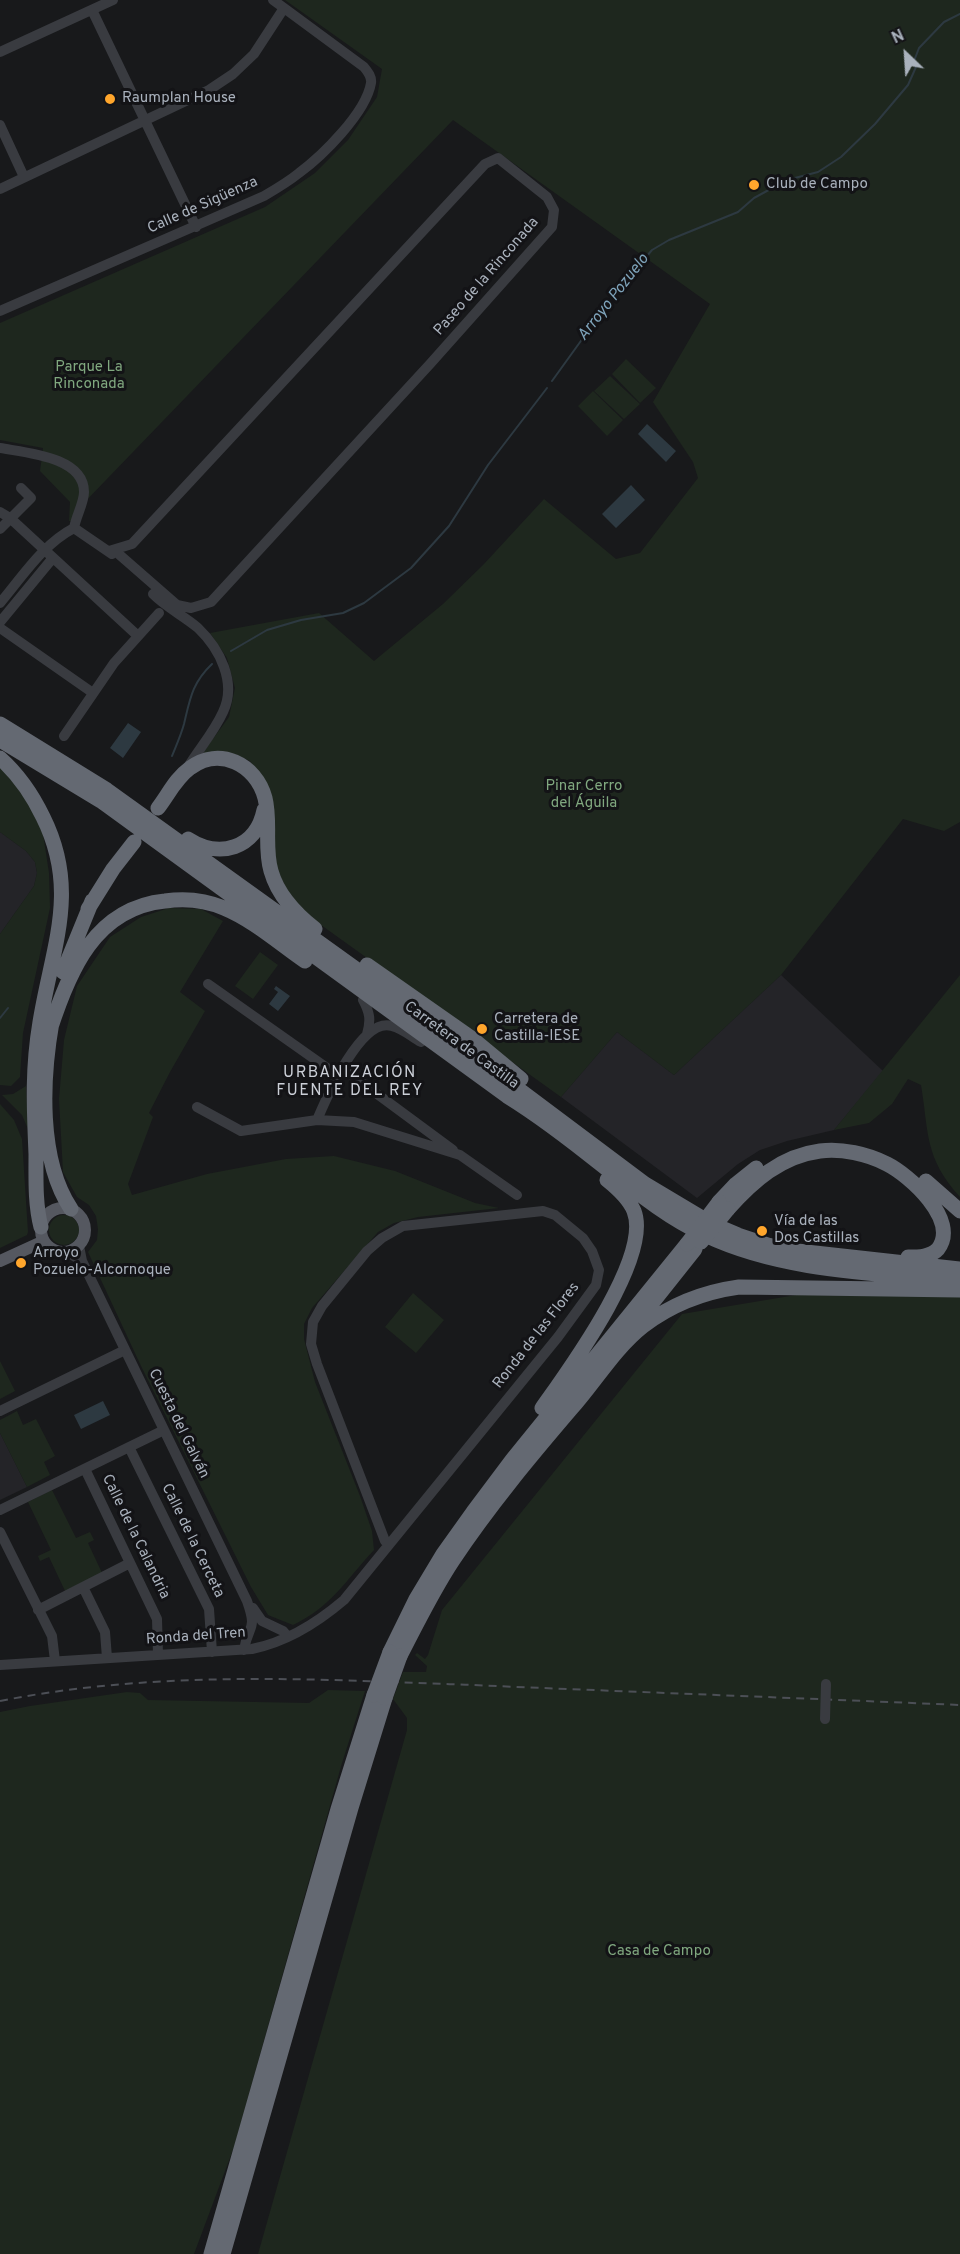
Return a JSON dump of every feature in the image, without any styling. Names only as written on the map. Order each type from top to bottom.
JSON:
[{"type":"highway","points":[[0,715],[78,772]]},
{"type":"highway","name":"Carretera de Castilla","points":[[0,724],[107,790],[410,1007],[645,1184],[712,1224],[758,1242],[797,1251],[960,1269]]},
{"type":"highway","name":"Carretera de Castilla","points":[[0,740],[102,801],[507,1096],[540,1117],[661,1210],[704,1235],[734,1248],[799,1264],[960,1281]]},
{"type":"highway","points":[[0,750],[98,809],[239,910],[311,965]]},
{"type":"highway","points":[[0,758],[13,770],[33,796],[49,828],[60,863],[62,897],[59,927],[33,1095],[37,1201],[42,1234]]},
{"type":"highway","points":[[158,808],[186,772],[206,760],[231,760],[246,767],[260,785],[266,801],[271,871],[281,894],[289,905],[315,928],[488,1051],[607,1154]]},
{"type":"highway","points":[[107,790],[147,810],[198,845],[222,850],[233,848],[252,836],[261,821],[266,801]]},
{"type":"highway","points":[[71,1209],[58,1185],[49,1144],[45,1086],[45,1026],[92,901],[134,842]]},
{"type":"highway","points":[[45,1026],[71,972],[87,946],[107,925],[125,913],[153,902],[177,899],[197,900],[224,908],[244,919],[421,1042],[441,1055],[465,1065]]},
{"type":"highway","points":[[507,1096],[613,1185],[634,1211],[636,1223],[636,1240],[618,1286],[585,1345],[525,1434],[512,1460]]},
{"type":"highway","points":[[556,1424],[749,1172],[770,1160],[793,1149],[836,1143],[855,1144],[891,1156],[920,1176],[960,1211]]},
{"type":"highway","points":[[724,1205],[774,1166],[797,1156],[820,1151],[837,1151],[870,1157],[901,1173],[929,1197],[940,1211],[944,1226],[944,1239],[938,1249],[928,1255],[909,1257],[826,1248],[797,1251]]},
{"type":"highway","points":[[211,2254],[334,1821],[416,1599],[443,1554],[512,1460],[691,1247]]},
{"type":"highway","points":[[395,1654],[453,1560],[489,1510],[556,1424],[642,1327],[684,1301],[706,1293],[739,1287],[960,1290]]},
{"type":"highway","points":[[223,2254],[351,1808],[379,1696]]},
{"type":"main road","points":[[58,1208],[71,1209],[82,1217],[86,1235],[79,1246],[67,1252],[53,1250],[42,1234],[43,1220],[58,1208]]},
{"type":"main road","points":[[0,1261],[42,1234]]},
{"type":"street","points":[[0,52],[113,0]]},
{"type":"street","name":"Calle de Sigüenza","points":[[0,311],[264,196],[301,172],[333,142],[358,111],[371,81],[364,67],[273,0]]},
{"type":"street","points":[[0,189],[209,90],[233,74],[254,54],[284,8]]},
{"type":"street","points":[[92,10],[196,227]]},
{"type":"street","points":[[0,125],[24,177]]},
{"type":"street","name":"Paseo de la Rinconada","points":[[74,528],[111,550],[177,605],[191,609],[211,602],[430,364],[552,227],[554,210],[547,197],[498,158],[485,164],[132,544],[111,550]]},
{"type":"street","points":[[0,448],[58,461],[70,466],[83,483],[84,495],[76,515],[74,528],[61,535],[44,550],[0,603]]},
{"type":"street","points":[[0,529],[5,516],[31,498],[21,488]]},
{"type":"street","points":[[5,516],[138,636]]},
{"type":"street","points":[[111,550],[165,606],[198,628],[224,663],[229,687],[224,711],[186,772]]},
{"type":"street","points":[[52,559],[1,631],[93,693]]},
{"type":"street","points":[[64,736],[114,663],[159,613]]},
{"type":"street","points":[[208,984],[518,1195]]},
{"type":"street","points":[[363,1000],[370,1012],[371,1021],[367,1035]]},
{"type":"street","points":[[317,1120],[339,1072],[367,1035],[379,1026],[391,1025],[421,1042]]},
{"type":"street","points":[[197,1107],[241,1131],[317,1120],[354,1122],[459,1155]]},
{"type":"street","name":"Ronda de las Flores","points":[[543,1211],[555,1215],[583,1238],[592,1251],[598,1270],[596,1285],[558,1337],[388,1543],[385,1541],[317,1364],[311,1344],[313,1322],[322,1306],[367,1251],[382,1238],[403,1226],[543,1211]]},
{"type":"street","name":"Cuesta del Galván","points":[[79,1246],[82,1261],[247,1601],[253,1625],[244,1650]]},
{"type":"street","points":[[67,1252],[82,1261]]},
{"type":"street","points":[[0,1411],[125,1350]]},
{"type":"street","points":[[0,1510],[164,1430]]},
{"type":"street","name":"Calle de la Cerceta","points":[[129,1447],[209,1610],[212,1652]]},
{"type":"street","name":"Calle de la Calandria","points":[[85,1469],[157,1619],[158,1655]]},
{"type":"street","points":[[0,1532],[52,1636],[55,1661]]},
{"type":"street","name":"Ronda del Tren","points":[[0,1665],[264,1647],[316,1623],[344,1600],[388,1543]]},
{"type":"street","points":[[38,1610],[130,1563]]},
{"type":"street","points":[[83,1587],[105,1632],[107,1658]]},
{"type":"street","name":"Cuesta del Galván","points":[[247,1601],[262,1621],[283,1631],[288,1637]]},
{"type":"street","points":[[825,1722],[826,1684]]},
{"type":"shaded area","points":[[647,424],[676,451],[666,462],[638,434]]},
{"type":"shaded area","points":[[631,485],[645,500],[616,528],[602,514]]},
{"type":"shaded area","points":[[128,723],[141,732],[123,758],[110,748]]},
{"type":"shaded area","points":[[0,832],[26,851],[35,862],[37,873],[34,886],[0,934]]},
{"type":"shaded area","points":[[781,975],[883,1071],[834,1130],[760,1150],[738,1164],[697,1198],[561,1097],[617,1032],[674,1075]]},
{"type":"shaded area","points":[[276,986],[290,996],[278,1011],[269,1004],[278,992],[274,989]]},
{"type":"shaded area","points":[[103,1401],[110,1415],[81,1429],[74,1415]]},
{"type":"shaded area","points":[[0,1433],[27,1487],[0,1500]]},
{"type":"green space","points":[[285,0],[960,0],[960,822],[944,831],[903,819],[781,975],[674,1075],[617,1032],[561,1097],[321,925],[293,902],[273,861],[268,787],[250,761],[235,754],[216,752],[201,755],[229,717],[235,688],[227,658],[210,633],[319,613],[374,661],[443,604],[484,564],[544,499],[616,559],[640,553],[698,478],[693,462],[653,402],[710,304],[453,120],[80,507],[79,522],[69,521],[70,502],[40,471],[43,448],[0,440],[0,323],[265,207],[315,173],[348,140],[377,97],[382,69]]},
{"type":"green space","points":[[626,359],[656,388],[640,403],[612,374]]},
{"type":"green space","points":[[610,376],[640,404],[624,419],[594,391]]},
{"type":"green space","points":[[593,391],[623,420],[607,436],[578,406]]},
{"type":"green space","points":[[0,763],[16,780],[42,827],[49,873],[50,908],[23,1033],[20,1077],[11,1086],[0,1085],[0,934],[34,886],[37,873],[35,862],[26,851],[0,832]]},
{"type":"green space","points":[[169,908],[201,909],[223,921],[180,992],[205,1011],[149,1113],[153,1117],[128,1184],[132,1195],[207,1174],[286,1159],[334,1156],[395,1171],[475,1203],[499,1208],[418,1217],[394,1223],[378,1232],[312,1308],[304,1324],[304,1339],[315,1382],[360,1496],[372,1531],[374,1550],[328,1601],[293,1625],[268,1615],[251,1587],[141,1366],[88,1252],[97,1240],[96,1216],[89,1205],[77,1197],[63,1172],[59,1099],[64,1040],[77,986],[110,937],[141,917]]},
{"type":"green space","points":[[260,952],[278,965],[253,999],[235,986]]},
{"type":"green space","points":[[960,975],[960,1197],[948,1183],[934,1157],[927,1131],[921,1085],[908,1079],[892,1104],[869,1123],[834,1130]]},
{"type":"green space","points":[[26,1086],[28,1129],[22,1115],[2,1095],[13,1094]]},
{"type":"green space","points":[[0,1104],[14,1120],[22,1139],[28,1232],[27,1235],[0,1248]]},
{"type":"green space","points":[[64,1215],[75,1219],[79,1230],[75,1241],[64,1245],[53,1241],[49,1230],[53,1219]]},
{"type":"green space","points":[[413,1293],[444,1320],[416,1353],[385,1327]]},
{"type":"green space","name":"Casa de Campo","points":[[796,1295],[960,1296],[960,2254],[258,2254],[407,1730],[407,1718],[393,1699],[403,1672],[426,1672],[427,1666],[415,1655],[417,1653],[425,1659],[428,1655],[442,1610],[682,1314]]},
{"type":"green space","points":[[0,1361],[15,1391],[0,1399]]},
{"type":"green space","points":[[17,1411],[23,1425],[36,1419],[55,1456],[44,1462],[50,1475],[27,1487],[0,1433],[0,1420]]},
{"type":"green space","points":[[52,1490],[76,1538],[90,1532],[94,1540],[88,1543],[103,1575],[66,1593],[49,1557],[40,1561],[38,1556],[51,1550],[28,1502]]},
{"type":"green space","points":[[328,1690],[365,1691],[342,1763],[234,2147],[194,2254],[0,2254],[0,1712],[127,1692],[140,1693],[148,1700],[309,1703]]},
{"type":"waterway","name":"Arroyo Pozuelo","points":[[552,381],[614,295],[652,250],[669,240],[738,212],[754,198],[787,180],[818,172],[841,157],[875,124],[908,85],[916,67],[914,61],[919,48],[944,22],[960,14]]},
{"type":"waterway","name":"Arroyo Pozuelo","points":[[231,651],[267,630],[301,620],[343,613],[364,603],[411,568],[449,526],[488,465],[547,388]]},
{"type":"waterway","name":"Arroyo Pozuelo","points":[[172,756],[193,692],[200,678],[212,664]]},
{"type":"waterway","name":"Arroyo Pozuelo","points":[[0,1018],[8,1008]]},
{"type":"railway","points":[[0,1701],[59,1691],[117,1685],[176,1681],[294,1679],[960,1705]]},
{"type":"place","name":"Raumplan House","points":[[110,99]]},
{"type":"place","name":"Club de Campo","points":[[754,185]]},
{"type":"place","name":"Carretera de Castilla-IESE","points":[[482,1029]]},
{"type":"place","name":"Vía de las Dos Castillas","points":[[762,1231]]},
{"type":"place","name":"Arroyo Pozuelo-Alcornoque","points":[[21,1263]]},
{"type":"district","name":"URBANIZACIÓN FUENTE DEL REY","points":[[350,1083]]},
{"type":"park label","name":"Parque La Rinconada","points":[[89,376]]},
{"type":"park label","name":"Pinar Cerro del Águila","points":[[584,796]]}]
